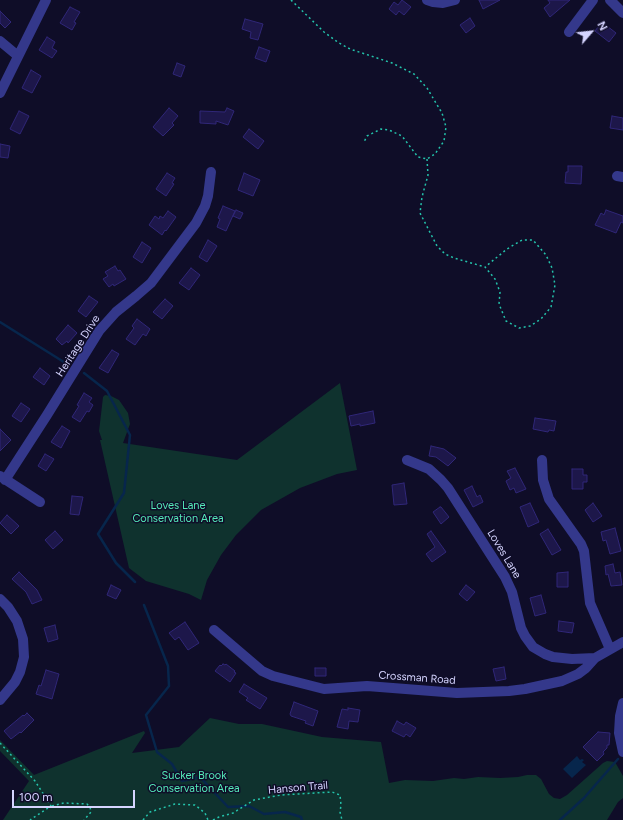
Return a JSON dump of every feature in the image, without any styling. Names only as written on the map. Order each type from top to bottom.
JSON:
[{"type":"street","points":[[0,93],[46,0]]},
{"type":"street","points":[[427,0],[438,3],[455,0]]},
{"type":"street","points":[[569,32],[592,0]]},
{"type":"street","points":[[610,0],[623,13]]},
{"type":"street","points":[[0,41],[18,56]]},
{"type":"street","name":"Heritage Drive","points":[[3,478],[102,328],[116,312],[151,283],[196,222],[205,206],[208,196],[211,172]]},
{"type":"street","name":"Loves Lane","points":[[406,460],[429,469],[448,488],[507,581],[512,592],[521,628],[533,647],[553,657],[572,659],[595,658]]},
{"type":"street","points":[[542,460],[543,480],[549,499],[581,544],[584,551],[590,603],[610,648]]},
{"type":"street","points":[[3,478],[40,502]]},
{"type":"street","points":[[0,599],[8,607],[17,621],[23,639],[24,657],[20,672],[15,682],[0,700]]},
{"type":"street","name":"Crossman Road","points":[[214,630],[262,671],[273,676],[324,689],[366,686],[457,693],[509,691],[531,688],[570,678],[583,672],[595,658],[610,648],[623,642]]},
{"type":"street","points":[[623,703],[620,716],[619,733],[623,752]]},
{"type":"path","points":[[291,0],[324,32],[339,43],[362,54],[406,69],[414,74],[421,80],[442,113],[446,127],[444,141],[432,157],[427,159],[418,157],[402,136],[388,130],[381,129],[367,136],[365,140],[366,143]]},
{"type":"path","points":[[427,159],[428,175],[420,207],[420,213],[422,220],[441,251],[454,258],[485,267],[495,279],[500,292],[499,304],[506,321],[519,328],[530,326],[541,319],[551,307],[555,285],[552,268],[546,255],[533,240],[522,240],[507,249],[485,267]]},
{"type":"path","points":[[0,743],[36,781],[51,806]]},
{"type":"path","name":"Hanson Trail","points":[[213,820],[233,813],[254,800],[281,795],[332,792],[340,795],[340,812],[342,820]]},
{"type":"path","points":[[30,820],[51,806],[64,803],[87,804],[90,806],[90,812],[84,820]]},
{"type":"path","points":[[144,820],[150,812],[175,804],[195,805],[205,813],[208,820]]},
{"type":"green space","name":"Loves Lane Conservation Area","points":[[340,383],[357,470],[337,474],[300,488],[261,510],[236,535],[221,555],[207,580],[201,600],[189,594],[146,581],[129,568],[100,440],[102,440],[99,431],[103,397],[105,395],[119,400],[128,413],[130,424],[123,443],[237,460]]},
{"type":"green space","name":"Sucker Brook Conservation Area","points":[[210,718],[239,724],[262,724],[322,737],[381,742],[389,783],[405,780],[433,781],[454,778],[500,778],[536,775],[541,779],[549,794],[554,798],[560,799],[567,795],[603,763],[607,761],[615,762],[623,776],[623,798],[618,802],[607,820],[3,820],[29,781],[0,751],[0,740],[34,775],[144,731],[145,733],[132,753],[179,747]]},
{"type":"water","points":[[577,756],[580,760],[584,760],[582,762],[586,765],[572,778],[563,769]]},
{"type":"building","points":[[402,0],[411,7],[404,15],[399,11],[396,15],[389,9],[394,2],[398,5]]},
{"type":"building","points":[[479,0],[500,0],[483,9]]},
{"type":"building","points":[[548,0],[570,0],[550,17],[544,8],[550,3]]},
{"type":"building","points":[[70,7],[80,12],[74,22],[76,23],[72,30],[60,23]]},
{"type":"building","points":[[0,11],[11,22],[5,28],[0,23]]},
{"type":"building","points":[[470,18],[475,26],[466,33],[460,25]]},
{"type":"building","points":[[245,19],[263,24],[258,40],[250,38],[251,32],[242,29]]},
{"type":"building","points":[[602,22],[616,33],[609,42],[595,31]]},
{"type":"building","points":[[47,37],[55,42],[52,48],[57,51],[52,58],[39,50]]},
{"type":"building","points":[[259,47],[270,51],[266,62],[255,58]]},
{"type":"building","points":[[177,63],[185,66],[181,77],[173,74]]},
{"type":"building","points":[[31,70],[41,76],[32,93],[22,88]]},
{"type":"building","points":[[169,108],[178,116],[172,123],[174,125],[163,136],[153,127]]},
{"type":"building","points":[[227,108],[234,111],[228,125],[216,121],[216,124],[200,123],[200,111],[225,112]]},
{"type":"building","points":[[19,111],[29,116],[20,134],[10,129]]},
{"type":"building","points":[[612,116],[623,118],[623,130],[610,128]]},
{"type":"building","points":[[249,129],[264,141],[258,149],[243,137]]},
{"type":"building","points":[[0,144],[10,146],[8,158],[0,157]]},
{"type":"building","points":[[568,166],[582,166],[581,184],[565,183]]},
{"type":"building","points":[[167,173],[175,178],[172,183],[174,184],[166,196],[156,189]]},
{"type":"building","points":[[244,173],[260,180],[253,196],[238,190]]},
{"type":"building","points":[[223,206],[235,211],[226,231],[217,227],[220,219],[218,218]]},
{"type":"building","points":[[236,210],[243,213],[240,219],[233,216]]},
{"type":"building","points":[[606,210],[623,216],[623,223],[621,222],[616,233],[595,225],[601,213],[604,215]]},
{"type":"building","points":[[168,211],[176,217],[162,235],[149,225],[155,216],[159,219],[160,216],[163,218]]},
{"type":"building","points":[[208,240],[217,246],[207,262],[199,257]]},
{"type":"building","points":[[142,242],[151,248],[142,263],[133,257]]},
{"type":"building","points":[[115,266],[118,271],[120,270],[126,279],[114,286],[113,284],[109,287],[103,279],[108,276],[105,272]]},
{"type":"building","points":[[191,268],[200,275],[189,290],[179,283]]},
{"type":"building","points":[[89,296],[98,302],[86,317],[78,311]]},
{"type":"building","points":[[165,299],[173,306],[162,319],[153,312]]},
{"type":"building","points":[[137,319],[150,329],[146,336],[143,334],[135,345],[126,339],[134,328],[132,326]]},
{"type":"building","points":[[68,325],[77,333],[68,343],[67,341],[62,345],[56,339]]},
{"type":"building","points":[[112,350],[119,354],[108,373],[99,368]]},
{"type":"building","points":[[40,368],[50,376],[44,385],[33,377]]},
{"type":"building","points":[[84,393],[92,398],[89,402],[93,405],[80,422],[72,417],[79,406],[77,405]]},
{"type":"building","points":[[21,403],[30,409],[21,422],[12,416]]},
{"type":"building","points":[[373,411],[375,423],[351,426],[349,416]]},
{"type":"building","points":[[535,418],[556,421],[554,431],[549,430],[548,432],[533,429]]},
{"type":"building","points":[[62,426],[70,431],[61,448],[51,442]]},
{"type":"building","points":[[0,429],[11,440],[0,451]]},
{"type":"building","points":[[431,446],[444,449],[456,458],[448,466],[436,457],[429,456]]},
{"type":"building","points":[[45,454],[54,459],[46,471],[38,466]]},
{"type":"building","points":[[515,468],[526,489],[516,493],[514,488],[510,490],[506,481],[511,478],[507,471]]},
{"type":"building","points":[[572,469],[583,469],[583,475],[587,475],[587,482],[583,482],[583,489],[572,489]]},
{"type":"building","points":[[404,483],[407,504],[394,505],[392,485]]},
{"type":"building","points":[[472,486],[477,497],[480,495],[483,502],[473,507],[464,490]]},
{"type":"building","points":[[72,496],[83,497],[79,515],[70,514]]},
{"type":"building","points":[[530,503],[539,522],[528,527],[520,507]]},
{"type":"building","points":[[593,503],[602,516],[593,522],[585,510]]},
{"type":"building","points":[[440,507],[449,517],[441,524],[433,512]]},
{"type":"building","points":[[7,515],[19,526],[11,534],[0,523]]},
{"type":"building","points":[[615,528],[621,551],[610,554],[606,540],[603,541],[601,532]]},
{"type":"building","points":[[548,529],[561,550],[552,555],[540,534]]},
{"type":"building","points":[[55,531],[63,540],[53,549],[45,540]]},
{"type":"building","points":[[431,531],[446,552],[432,562],[426,554],[435,547],[427,534]]},
{"type":"building","points":[[613,564],[615,573],[620,572],[622,585],[611,586],[608,574],[606,575],[605,566]]},
{"type":"building","points":[[19,572],[37,590],[42,600],[32,604],[26,592],[12,579]]},
{"type":"building","points":[[568,572],[568,587],[557,587],[557,573]]},
{"type":"building","points":[[111,585],[121,590],[116,599],[107,595]]},
{"type":"building","points":[[466,585],[475,592],[467,601],[459,594]]},
{"type":"building","points":[[541,595],[546,613],[535,616],[530,598]]},
{"type":"building","points":[[559,621],[574,623],[572,633],[558,631]]},
{"type":"building","points":[[185,622],[199,643],[188,650],[179,637],[175,640],[169,633]]},
{"type":"building","points":[[55,625],[58,639],[48,642],[44,628]]},
{"type":"building","points":[[226,664],[236,673],[230,682],[215,671],[220,665],[221,666]]},
{"type":"building","points":[[504,667],[506,679],[496,681],[493,669]]},
{"type":"building","points":[[315,668],[326,668],[326,676],[315,676]]},
{"type":"building","points":[[46,670],[59,674],[52,699],[36,694],[39,685],[41,686]]},
{"type":"building","points":[[244,684],[267,698],[260,709],[246,700],[248,698],[239,692]]},
{"type":"building","points":[[294,702],[318,711],[313,726],[305,723],[306,721],[291,716],[290,714]]},
{"type":"building","points":[[348,708],[360,710],[358,722],[349,721],[348,729],[337,727],[342,709],[348,710]]},
{"type":"building","points":[[27,713],[34,720],[21,733],[20,732],[11,739],[4,731]]},
{"type":"building","points":[[397,721],[404,725],[406,722],[416,728],[410,737],[406,734],[404,737],[392,731]]},
{"type":"building","points":[[598,732],[610,733],[609,745],[607,745],[607,748],[603,752],[604,754],[597,761],[583,747]]},
{"type":"waterway","points":[[0,322],[67,364]]},
{"type":"waterway","points":[[84,373],[107,391],[130,435],[124,493],[98,534],[116,563],[135,582]]},
{"type":"waterway","points":[[144,605],[168,666],[169,686],[146,715],[157,752],[172,764],[182,781],[200,777],[228,807],[249,806],[264,814],[285,812],[301,817],[302,820]]},
{"type":"waterway","points":[[560,820],[584,798],[618,759]]}]
